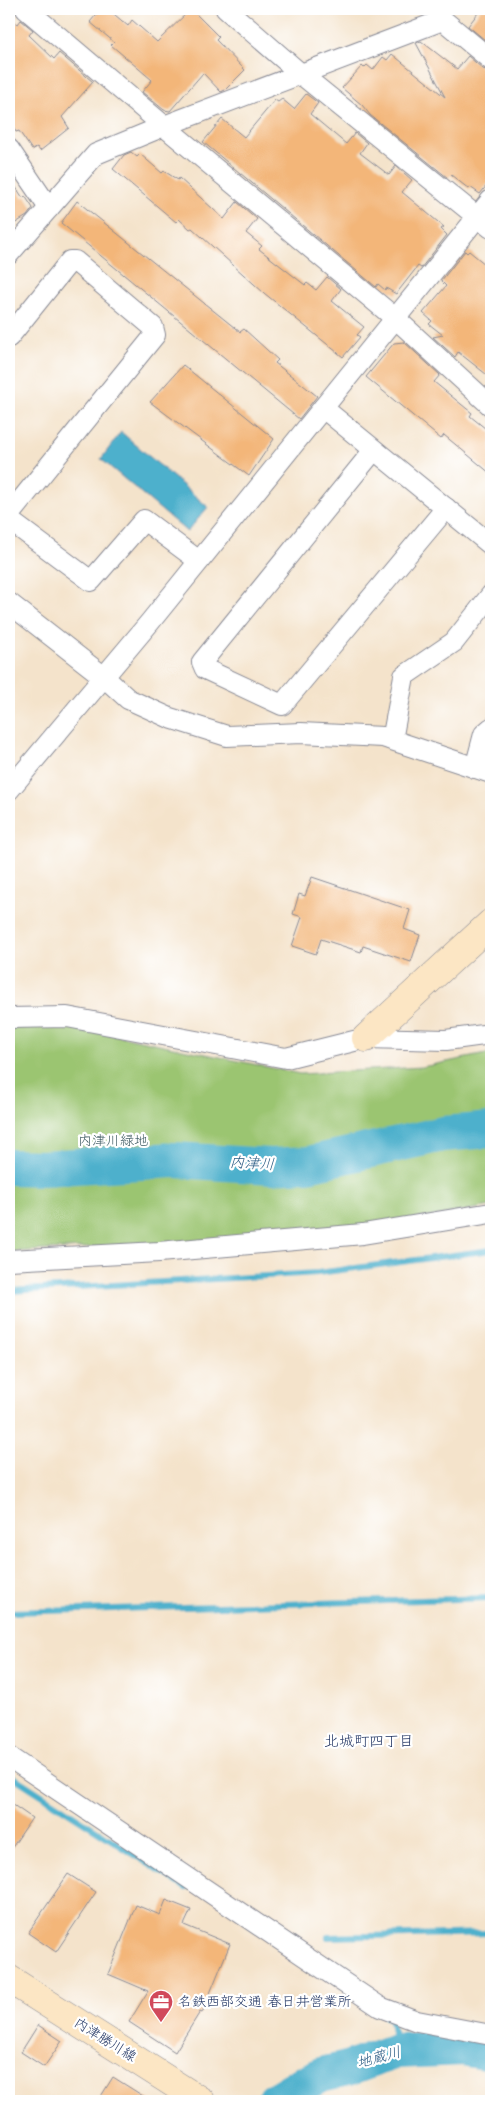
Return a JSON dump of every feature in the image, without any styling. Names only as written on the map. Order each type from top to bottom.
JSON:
[{"type":"main road","points":[[366,1038],[491,923]]},
{"type":"main road","name":"内津勝川線","points":[[9,1979],[202,2101]]},
{"type":"street","points":[[26,9],[395,318],[491,406]]},
{"type":"street","points":[[226,9],[302,75],[484,223]]},
{"type":"street","points":[[9,254],[96,154],[164,126],[302,75],[440,14],[491,60]]},
{"type":"street","points":[[9,149],[50,208]]},
{"type":"street","points":[[9,790],[199,561],[395,318],[484,223],[491,200]]},
{"type":"street","points":[[9,337],[70,261],[75,261],[153,327],[154,335],[9,515]]},
{"type":"street","points":[[323,408],[491,545]]},
{"type":"street","points":[[374,450],[202,662],[204,669],[282,705],[446,508]]},
{"type":"street","points":[[9,520],[91,580],[144,520],[199,561]]},
{"type":"street","points":[[392,740],[404,676],[454,642],[491,595]]},
{"type":"street","points":[[9,603],[104,677],[128,699],[170,718],[227,736],[301,733],[383,737],[483,770],[484,734],[491,728]]},
{"type":"street","points":[[9,1018],[67,1017],[286,1058],[366,1038],[446,1040],[491,1034]]},
{"type":"street","points":[[9,1260],[159,1252],[363,1234],[491,1213]]},
{"type":"street","points":[[9,1757],[380,2007],[417,2022],[491,2035]]},
{"type":"green space","name":"内津川緑地","points":[[69,1025],[300,1074],[422,1067],[491,1053],[491,1206],[416,1219],[232,1240],[9,1252],[9,1027]]},
{"type":"water","points":[[121,432],[208,507],[187,532],[101,459]]},
{"type":"building","points":[[101,9],[108,9],[128,26],[132,20],[157,42],[191,9],[219,37],[216,40],[245,70],[221,92],[203,73],[170,111],[164,110],[142,92],[152,80],[111,45],[114,42],[90,22]]},
{"type":"building","points":[[481,9],[491,9],[491,45],[468,26]]},
{"type":"building","points":[[9,16],[18,24],[21,20],[33,30],[29,35],[54,59],[59,53],[93,82],[62,117],[69,128],[40,151],[37,147],[32,150],[19,131],[16,132],[9,121]]},
{"type":"building","points":[[421,41],[457,69],[468,56],[483,69],[491,72],[491,180],[480,194],[470,187],[469,189],[451,175],[448,178],[370,115],[362,105],[342,88],[362,66],[364,68],[367,65],[373,70],[383,57],[387,60],[392,54],[445,97],[416,43]]},
{"type":"building","points":[[306,94],[318,103],[310,114],[346,144],[355,133],[367,143],[360,153],[389,175],[396,166],[412,180],[402,192],[444,227],[441,229],[447,235],[421,268],[418,266],[396,294],[386,288],[385,290],[378,284],[376,287],[203,142],[222,119],[244,137],[275,100],[278,102],[282,99],[294,109]]},
{"type":"building","points":[[131,152],[137,157],[140,154],[162,173],[164,171],[178,180],[179,178],[224,219],[237,202],[257,219],[246,233],[262,246],[259,249],[305,285],[307,283],[316,290],[327,277],[341,289],[332,301],[364,327],[357,335],[360,337],[343,357],[264,293],[192,228],[190,229],[179,219],[176,222],[113,169],[124,155]]},
{"type":"building","points":[[9,177],[23,198],[25,196],[33,208],[27,216],[9,227]]},
{"type":"building","points":[[77,201],[240,332],[244,329],[278,360],[275,363],[317,396],[299,419],[61,223]]},
{"type":"building","points":[[465,251],[467,253],[469,251],[491,269],[491,378],[458,352],[455,357],[433,337],[443,335],[429,324],[432,321],[423,313],[446,286],[441,281]]},
{"type":"building","points":[[404,342],[440,375],[434,382],[472,413],[470,416],[491,433],[491,474],[444,435],[441,439],[366,377],[394,343]]},
{"type":"building","points":[[183,365],[274,439],[249,476],[150,402]]},
{"type":"building","points":[[312,877],[410,910],[404,929],[420,935],[411,962],[363,946],[361,952],[321,939],[316,954],[292,946],[302,917],[293,914],[299,894],[305,896]]},
{"type":"building","points":[[9,1802],[32,1818],[9,1852]]},
{"type":"building","points":[[68,1874],[96,1892],[56,1952],[28,1933]]},
{"type":"building","points":[[166,1900],[191,1910],[184,1925],[230,1944],[202,2013],[200,2012],[175,2052],[129,2022],[148,1991],[108,1974],[136,1905],[160,1915]]},
{"type":"building","points":[[38,2025],[62,2041],[44,2067],[21,2052]]},
{"type":"building","points":[[113,2077],[151,2101],[98,2101]]},
{"type":"waterway","name":"内津川","points":[[9,1167],[42,1168],[175,1160],[271,1166],[308,1164],[443,1134],[491,1130]]},
{"type":"waterway","points":[[9,1291],[318,1273],[491,1250]]},
{"type":"waterway","points":[[9,1612],[491,1598]]},
{"type":"waterway","points":[[9,1774],[186,1888]]},
{"type":"waterway","points":[[328,1937],[491,1933]]},
{"type":"waterway","points":[[386,2017],[391,2020],[396,2051]]},
{"type":"waterway","name":"地蔵川","points":[[275,2100],[321,2075],[347,2069],[396,2051],[463,2048],[491,2053]]},
{"type":"place","name":"名鉄西部交通 春日井営業所","points":[[161,2023]]},
{"type":"district","name":"北城町四丁目","points":[[369,1742]]}]
